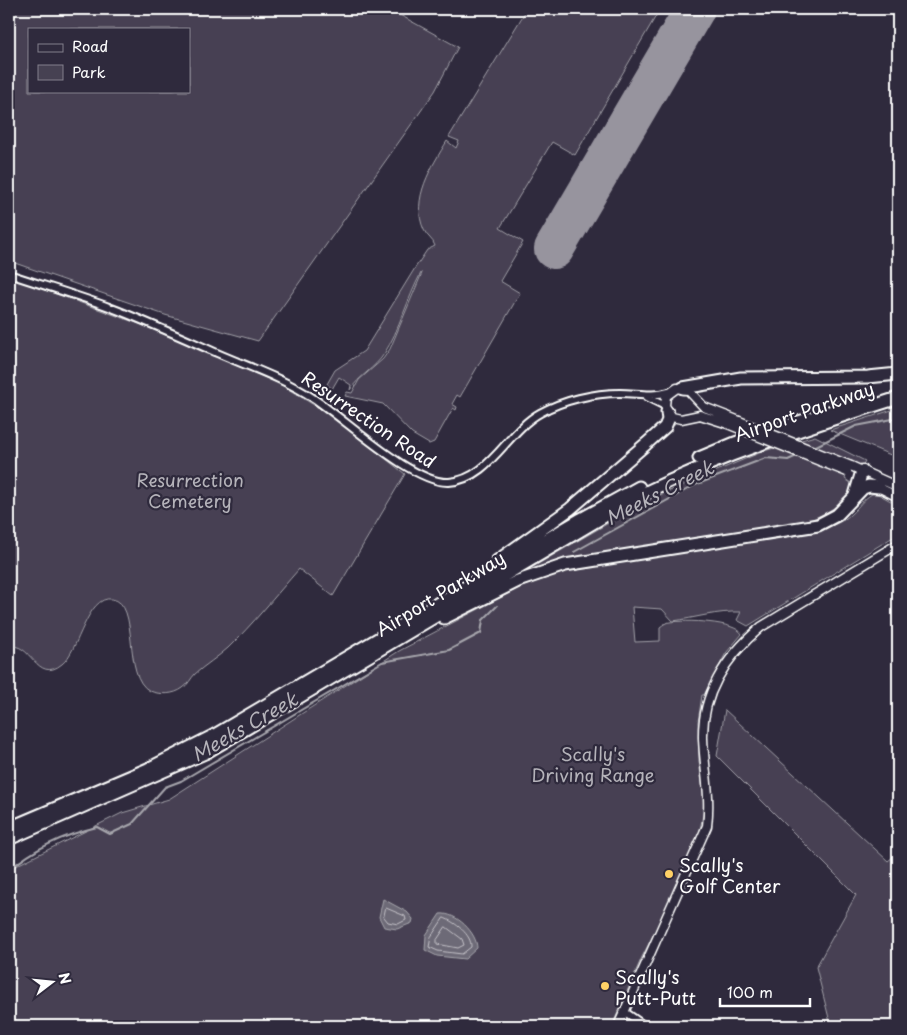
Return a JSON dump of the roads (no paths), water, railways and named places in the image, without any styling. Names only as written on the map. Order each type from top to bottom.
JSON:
[{"type":"highway","points":[[683,388],[741,378],[868,377],[898,374]]},
{"type":"highway","name":"Airport Parkway","points":[[9,828],[156,765],[213,736],[581,519],[659,477],[735,443],[898,390]]},
{"type":"highway","name":"Airport Parkway","points":[[9,840],[165,772],[244,732],[358,662],[640,495],[729,455],[898,398]]},
{"type":"highway","points":[[270,703],[486,568],[541,530],[661,431],[668,420],[666,409]]},
{"type":"highway","points":[[854,472],[855,495]]},
{"type":"highway","points":[[358,662],[518,582],[543,572],[591,560],[810,527],[837,515],[855,495],[866,487],[879,488]]},
{"type":"highway","points":[[9,847],[165,772]]},
{"type":"street","name":"Resurrection Road","points":[[9,274],[118,311],[284,381],[321,403],[405,466],[421,476],[438,482],[457,481],[471,476],[484,467],[530,419],[552,407],[579,398],[604,394],[644,395],[669,392]]},
{"type":"street","points":[[726,419],[700,415],[676,419],[666,409],[669,392],[683,388],[691,392],[704,406],[726,419],[854,472],[898,487]]},
{"type":"street","name":"Resurrection Road","points":[[644,395],[666,409]]},
{"type":"street","points":[[854,472],[879,488],[898,497]]},
{"type":"street","points":[[618,1026],[707,826],[710,805],[703,738],[710,696],[722,668],[742,643],[761,627],[898,544]]},
{"type":"street","points":[[625,1012],[645,1026]]},
{"type":"water","points":[[383,899],[407,912],[413,919],[412,923],[397,929],[384,927],[379,917]]},
{"type":"water","points":[[440,914],[453,916],[470,930],[477,948],[465,959],[437,956],[425,950],[426,935]]},
{"type":"waterway","name":"Meeks Creek","points":[[812,448],[856,426],[898,418]]},
{"type":"waterway","name":"Meeks Creek","points":[[574,552],[695,485],[766,458],[788,460],[799,455]]},
{"type":"waterway","name":"Meeks Creek","points":[[9,870],[39,849],[73,834],[97,827],[110,834],[132,824],[165,787],[181,781],[382,662],[449,650],[481,633],[483,620],[497,606]]},
{"type":"place","name":"Scally's Golf Center","points":[[669,874]]},
{"type":"place","name":"Scally's Putt-Putt","points":[[605,986]]},
{"type":"park label","name":"Resurrection Cemetery","points":[[190,489]]},
{"type":"park label","name":"Scally's Driving Range","points":[[593,763]]}]
